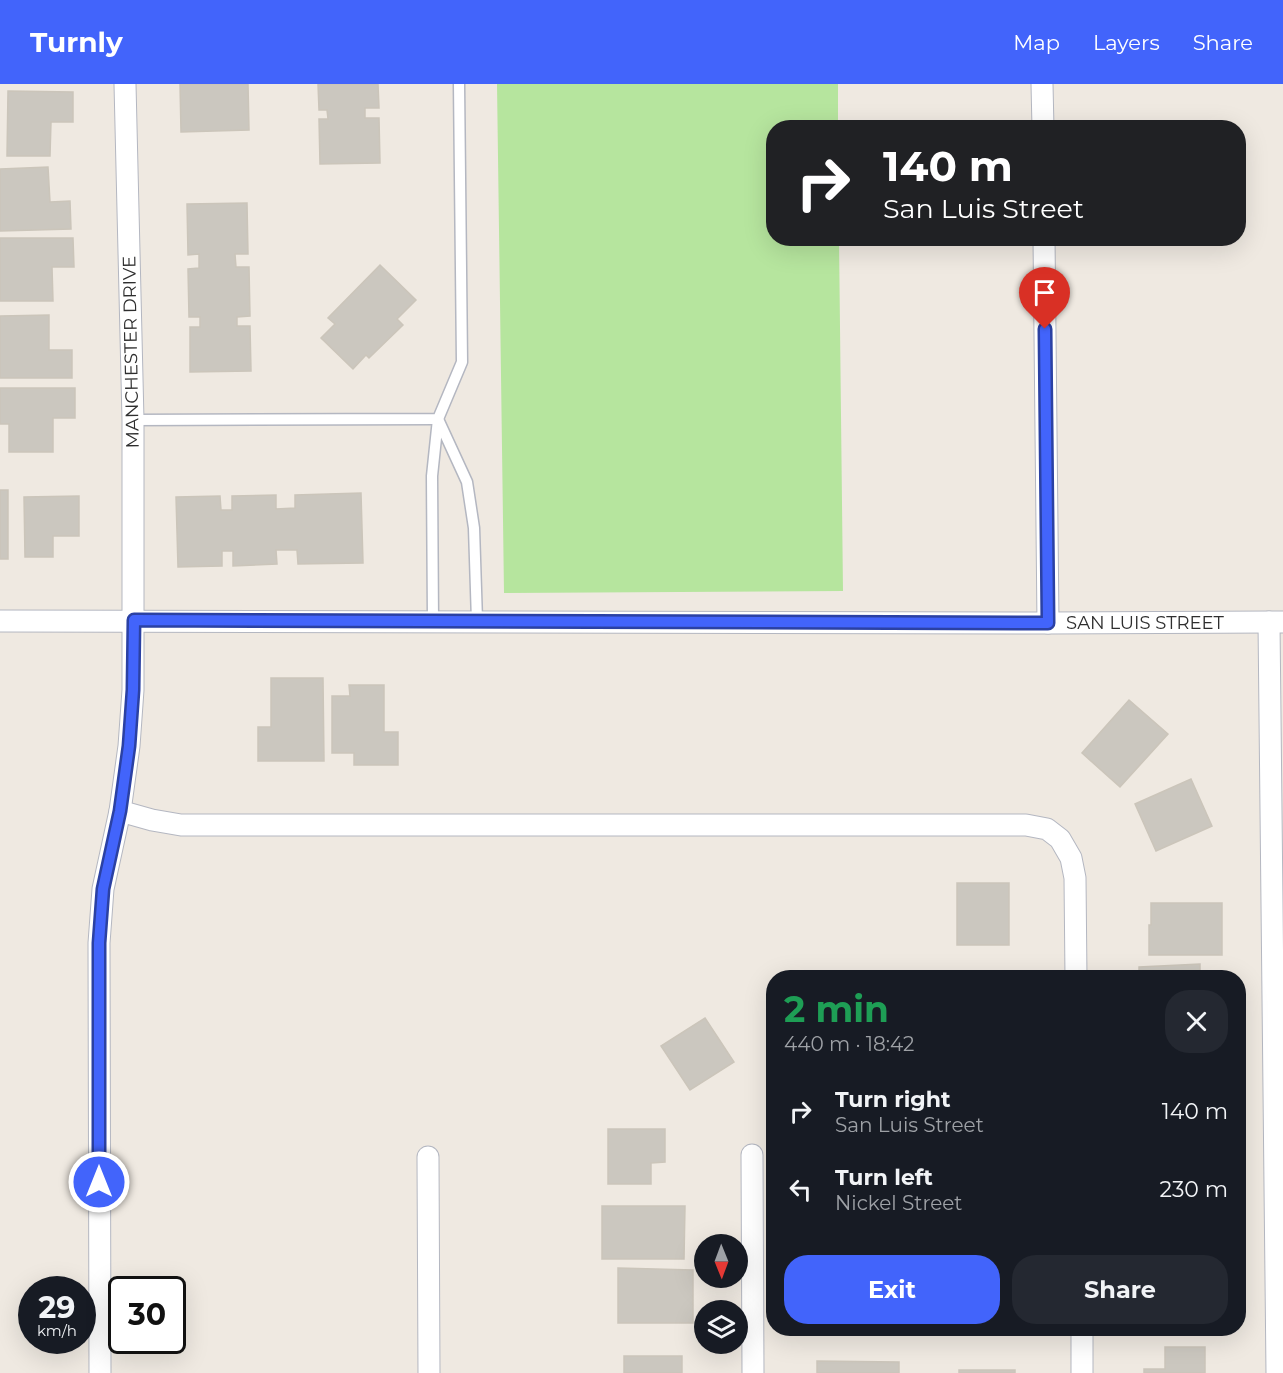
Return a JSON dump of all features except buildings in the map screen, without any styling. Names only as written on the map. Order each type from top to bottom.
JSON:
[{"type":"street","name":"MANCHESTER DRIVE","points":[[100,1373],[99,943],[103,889],[120,811],[129,746],[133,690],[133,420],[125,84]]},
{"type":"street","points":[[1042,84],[1043,120]]},
{"type":"street","points":[[1044,246],[1048,623]]},
{"type":"street","name":"SAN LUIS STREET","points":[[0,621],[1276,622]]},
{"type":"street","points":[[1276,622],[1277,1373]]},
{"type":"street","points":[[120,811],[182,825],[1026,825],[1047,829],[1060,839],[1071,858],[1075,878],[1076,970]]},
{"type":"street","points":[[752,1155],[753,1373]]},
{"type":"street","points":[[428,1157],[429,1373]]},
{"type":"street","points":[[1082,1336],[1083,1373]]},
{"type":"lane","points":[[433,621],[432,477],[438,419],[462,362],[459,84]]},
{"type":"lane","points":[[133,420],[438,419]]},
{"type":"lane","points":[[438,419],[467,482],[474,528],[477,621]]},
{"type":"green space","points":[[497,84],[838,84],[838,120],[766,120],[766,246],[839,246],[843,591],[504,593]]},
{"type":"route","points":[[99,1182],[99,943],[103,889],[120,811],[129,746],[134,620],[1048,623],[1045,329]]}]
